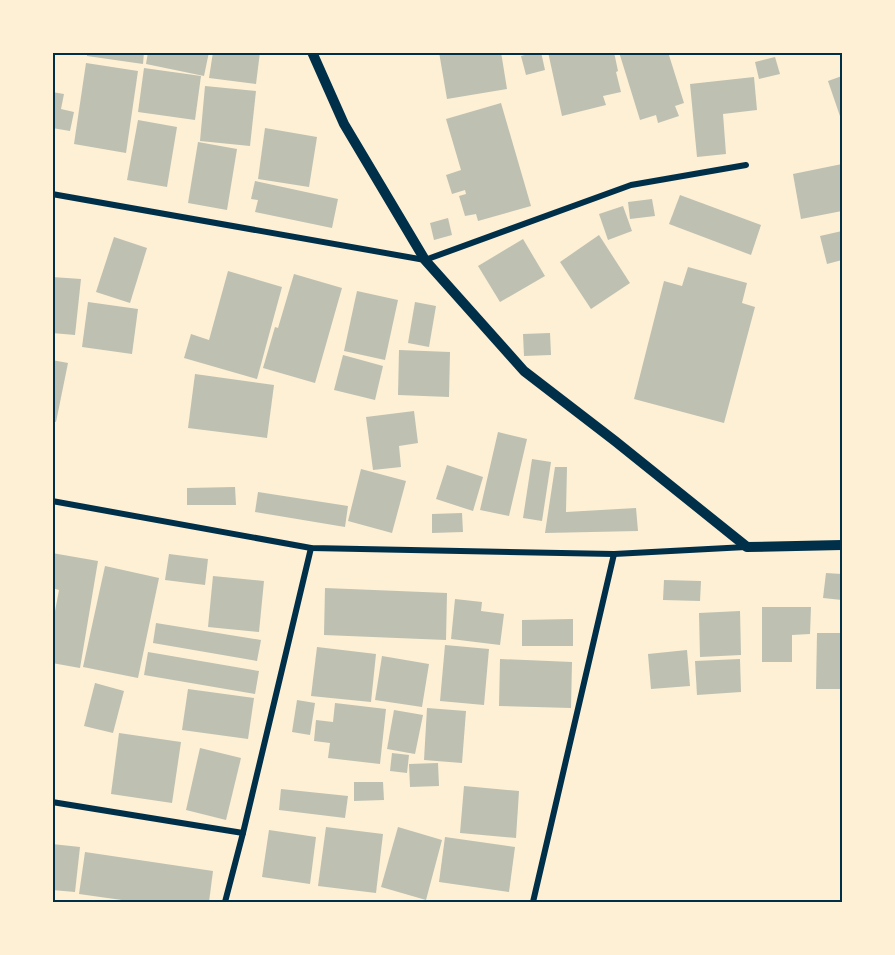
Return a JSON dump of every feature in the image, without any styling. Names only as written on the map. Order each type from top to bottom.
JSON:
[{"type":"street","points":[[312,52],[344,124],[425,260],[524,371],[747,547]]},
{"type":"street","points":[[52,194],[425,260],[631,185],[746,165]]},
{"type":"street","points":[[52,501],[311,548],[614,554],[843,545]]},
{"type":"street","points":[[225,903],[311,548]]},
{"type":"street","points":[[533,903],[614,554]]},
{"type":"street","points":[[52,802],[243,833]]},
{"type":"building","points":[[87,52],[144,52],[143,64],[87,56]]},
{"type":"building","points":[[148,52],[209,52],[204,76],[146,64]]},
{"type":"building","points":[[213,52],[260,52],[256,84],[209,78]]},
{"type":"building","points":[[439,52],[501,52],[507,89],[447,99]]},
{"type":"building","points":[[541,52],[545,70],[526,75],[521,56]]},
{"type":"building","points":[[548,52],[614,52],[621,92],[603,96],[606,105],[562,116]]},
{"type":"building","points":[[619,52],[668,52],[684,103],[675,106],[679,116],[658,123],[656,115],[640,120]]},
{"type":"building","points":[[775,57],[780,74],[759,79],[755,62]]},
{"type":"building","points":[[86,63],[138,71],[126,153],[74,144]]},
{"type":"building","points":[[144,68],[201,76],[195,120],[138,112]]},
{"type":"building","points":[[842,76],[842,122],[828,81]]},
{"type":"building","points":[[754,77],[757,110],[723,114],[726,154],[697,157],[690,84]]},
{"type":"building","points":[[205,86],[256,91],[250,146],[200,141]]},
{"type":"building","points":[[52,92],[64,94],[61,109],[74,112],[70,131],[52,128]]},
{"type":"building","points":[[501,103],[531,206],[478,221],[476,214],[465,216],[459,196],[466,194],[465,190],[452,194],[446,175],[461,170],[446,119]]},
{"type":"building","points":[[138,120],[177,127],[167,187],[127,180]]},
{"type":"building","points":[[265,128],[317,137],[309,187],[258,179]]},
{"type":"building","points":[[198,142],[237,149],[227,210],[188,203]]},
{"type":"building","points":[[842,164],[842,211],[801,219],[793,174]]},
{"type":"building","points":[[255,181],[338,199],[332,228],[255,212],[258,200],[251,199]]},
{"type":"building","points":[[680,195],[761,225],[751,255],[669,224]]},
{"type":"building","points":[[652,199],[655,216],[630,219],[628,202]]},
{"type":"building","points":[[623,206],[632,231],[608,240],[599,214]]},
{"type":"building","points":[[448,218],[452,235],[434,240],[430,223]]},
{"type":"building","points":[[842,231],[842,260],[827,264],[820,236]]},
{"type":"building","points":[[599,235],[630,283],[591,309],[560,262]]},
{"type":"building","points":[[114,237],[147,248],[130,303],[96,292]]},
{"type":"building","points":[[523,239],[545,276],[500,302],[478,266]]},
{"type":"building","points":[[688,267],[747,283],[742,303],[755,307],[724,423],[634,399],[664,281],[682,286]]},
{"type":"building","points":[[228,271],[282,287],[257,379],[184,358],[191,334],[209,340]]},
{"type":"building","points":[[294,274],[342,288],[315,383],[263,368]]},
{"type":"building","points":[[52,277],[81,279],[75,335],[52,333]]},
{"type":"building","points":[[357,291],[398,300],[385,360],[344,351]]},
{"type":"building","points":[[88,302],[138,309],[132,354],[82,347]]},
{"type":"building","points":[[415,302],[436,306],[429,347],[408,343]]},
{"type":"building","points":[[550,333],[551,355],[524,356],[523,334]]},
{"type":"building","points":[[399,350],[450,352],[449,397],[398,395]]},
{"type":"building","points":[[343,355],[383,366],[375,400],[334,390]]},
{"type":"building","points":[[52,360],[68,363],[56,422],[52,421]]},
{"type":"building","points":[[195,374],[274,385],[267,438],[188,428]]},
{"type":"building","points":[[414,411],[418,443],[399,446],[401,467],[373,470],[366,417]]},
{"type":"building","points":[[498,432],[527,439],[509,516],[480,510]]},
{"type":"building","points":[[532,459],[551,462],[542,521],[523,518]]},
{"type":"building","points":[[447,465],[483,477],[473,511],[436,499]]},
{"type":"building","points":[[555,467],[567,467],[566,512],[636,508],[638,531],[545,533]]},
{"type":"building","points":[[361,469],[406,481],[392,533],[348,521]]},
{"type":"building","points":[[235,487],[236,505],[187,505],[187,488]]},
{"type":"building","points":[[258,492],[348,506],[345,527],[255,512]]},
{"type":"building","points":[[462,513],[463,532],[432,533],[432,514]]},
{"type":"building","points":[[52,553],[98,561],[80,668],[52,663],[52,627],[59,590],[52,588]]},
{"type":"building","points":[[169,554],[208,559],[205,585],[165,580]]},
{"type":"building","points":[[105,566],[159,578],[138,678],[83,667]]},
{"type":"building","points":[[826,573],[842,574],[842,600],[823,598]]},
{"type":"building","points":[[213,576],[264,581],[259,632],[208,627]]},
{"type":"building","points":[[664,580],[701,581],[700,601],[663,600]]},
{"type":"building","points":[[325,588],[447,593],[446,640],[324,635]]},
{"type":"building","points":[[455,599],[482,602],[481,611],[504,614],[500,645],[451,639]]},
{"type":"building","points":[[762,607],[811,607],[810,634],[792,635],[792,662],[762,662]]},
{"type":"building","points":[[740,611],[741,655],[700,657],[699,613]]},
{"type":"building","points":[[573,619],[573,646],[522,646],[522,620]]},
{"type":"building","points":[[156,623],[261,640],[257,661],[153,643]]},
{"type":"building","points":[[817,633],[842,633],[842,689],[816,689]]},
{"type":"building","points":[[445,645],[489,649],[484,705],[440,701]]},
{"type":"building","points":[[317,647],[376,654],[371,702],[311,696]]},
{"type":"building","points":[[687,650],[690,686],[651,689],[648,654]]},
{"type":"building","points":[[148,652],[259,671],[255,694],[144,675]]},
{"type":"building","points":[[382,656],[429,664],[422,707],[375,700]]},
{"type":"building","points":[[500,659],[572,662],[571,708],[499,706]]},
{"type":"building","points":[[740,659],[741,692],[697,695],[695,661]]},
{"type":"building","points":[[95,683],[124,691],[113,733],[84,726]]},
{"type":"building","points":[[188,689],[254,698],[248,739],[182,730]]},
{"type":"building","points":[[297,700],[315,703],[310,735],[292,732]]},
{"type":"building","points":[[335,703],[386,709],[380,764],[328,758],[330,743],[314,741],[316,720],[333,722]]},
{"type":"building","points":[[427,708],[466,711],[462,763],[424,760]]},
{"type":"building","points":[[394,710],[423,715],[415,754],[387,749]]},
{"type":"building","points":[[119,733],[181,742],[172,803],[111,794]]},
{"type":"building","points":[[200,748],[241,758],[226,820],[186,810]]},
{"type":"building","points":[[392,753],[409,755],[407,773],[390,771]]},
{"type":"building","points":[[438,763],[439,786],[410,787],[409,764]]},
{"type":"building","points":[[354,782],[383,782],[384,800],[354,801]]},
{"type":"building","points":[[464,786],[519,791],[516,838],[460,833]]},
{"type":"building","points":[[281,789],[348,796],[345,818],[279,810]]},
{"type":"building","points":[[326,827],[383,834],[376,893],[318,886]]},
{"type":"building","points":[[398,827],[442,840],[426,900],[381,887]]},
{"type":"building","points":[[269,830],[316,837],[310,884],[262,877]]},
{"type":"building","points":[[445,837],[515,847],[509,892],[439,882]]},
{"type":"building","points":[[52,844],[80,847],[75,892],[52,890]]},
{"type":"building","points":[[85,852],[213,871],[209,902],[136,902],[79,894]]}]
